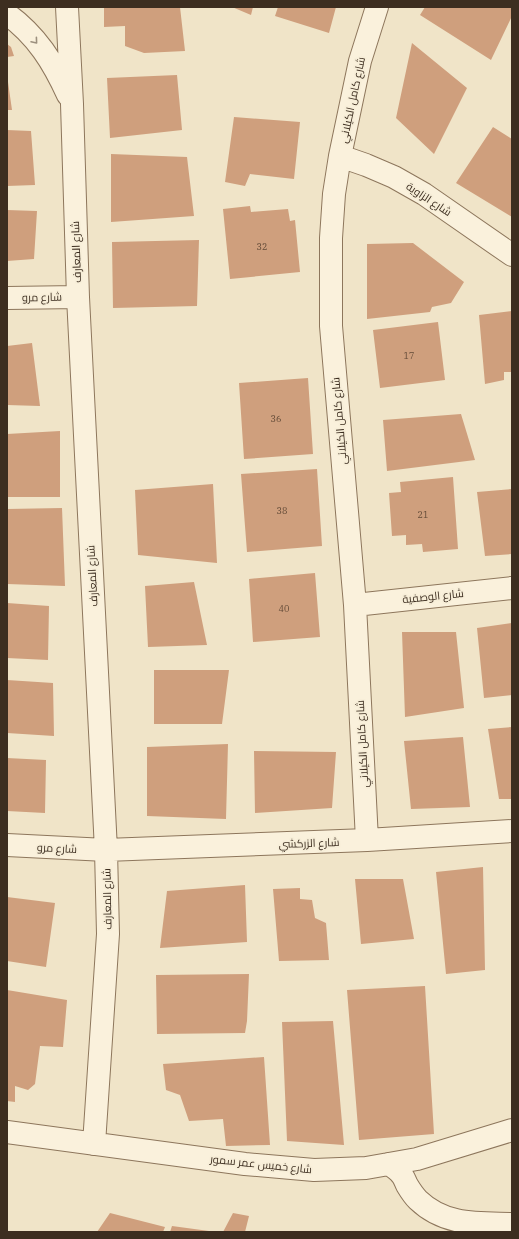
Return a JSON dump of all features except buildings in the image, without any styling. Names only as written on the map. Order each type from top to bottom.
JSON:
[{"type":"street","name":"شارع المعارف","points":[[67,7],[72,104],[78,296],[106,850],[108,934],[94,1144]]},
{"type":"street","name":"شارع كامل الكيلاني","points":[[367,840],[355,605],[331,326],[331,238],[334,194],[340,156],[360,61],[377,7]]},
{"type":"street","points":[[7,14],[33,38],[50,59],[72,104]]},
{"type":"street","name":"شارع الزاوية","points":[[340,156],[394,177],[424,194],[512,255]]},
{"type":"street","name":"شارع مرو","points":[[7,298],[78,296]]},
{"type":"street","name":"شارع الوصفية","points":[[355,605],[512,588]]},
{"type":"street","name":"شارع الزركشي","points":[[106,850],[367,840],[512,831]]},
{"type":"street","name":"شارع مرو","points":[[7,845],[106,850]]},
{"type":"street","name":"شارع خميس عمر سمور","points":[[7,1132],[245,1164],[314,1170],[366,1168],[417,1160],[512,1130]]},
{"type":"street","points":[[389,1164],[401,1174],[408,1187],[418,1199],[429,1209],[442,1216],[471,1222],[512,1224]]}]
